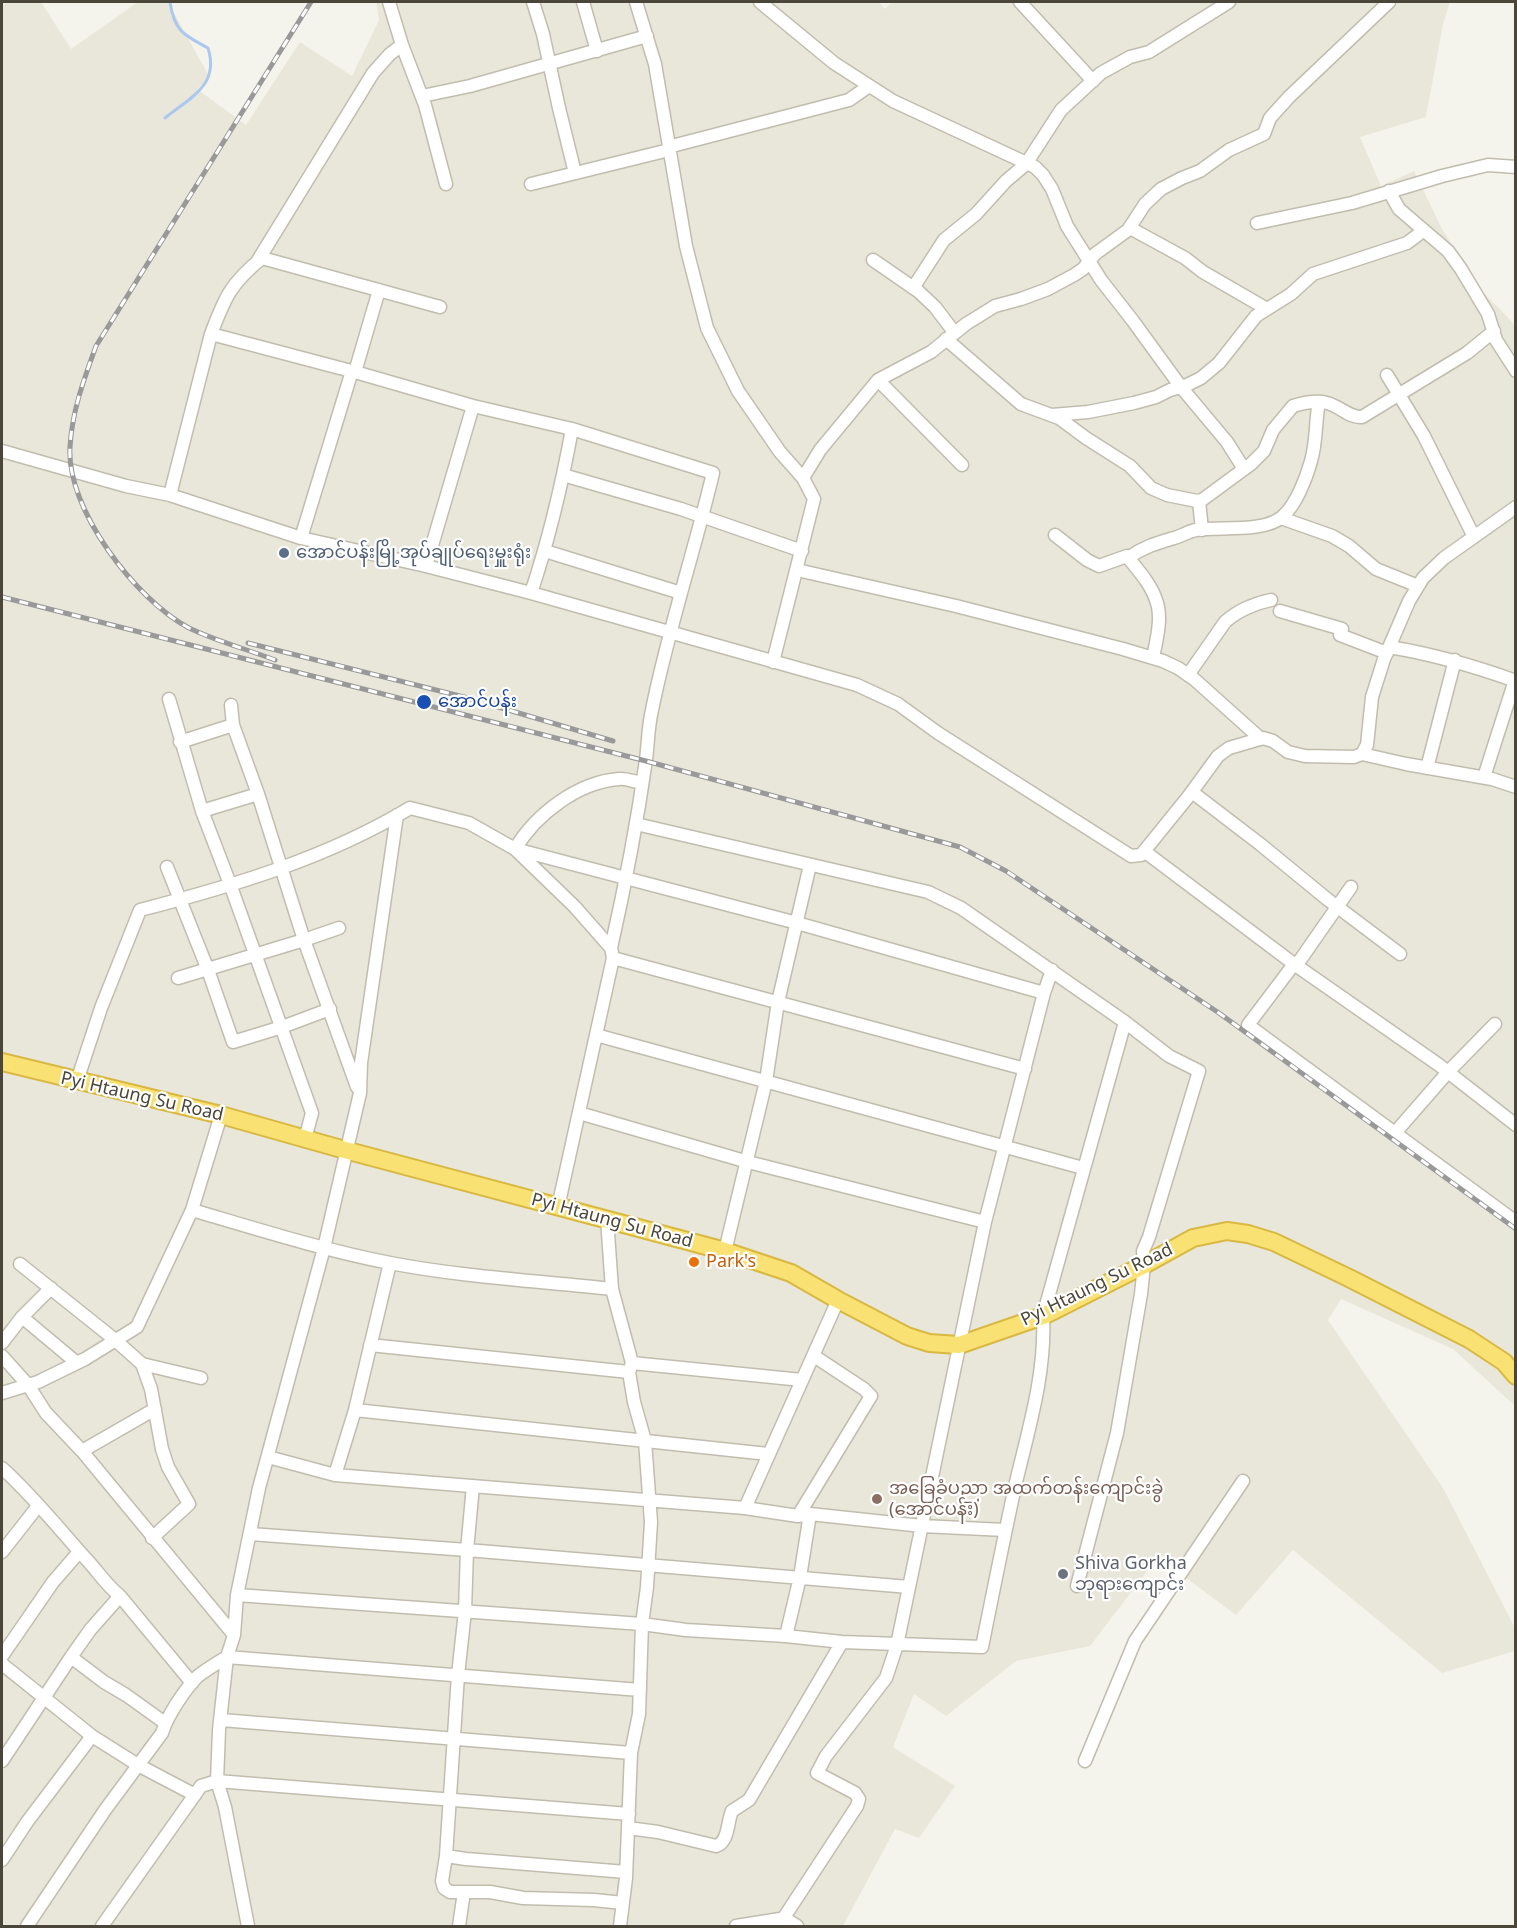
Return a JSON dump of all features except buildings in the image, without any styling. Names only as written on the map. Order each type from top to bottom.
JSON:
[{"type":"highway","name":"Pyi Htaung Su Road","points":[[2,1062],[221,1115],[725,1251],[791,1273],[907,1336],[929,1343],[959,1345],[1043,1316],[1193,1238],[1227,1231],[1248,1234],[1274,1242],[1469,1339],[1504,1362],[1515,1376]]},
{"type":"street","points":[[389,2],[402,45],[422,96],[446,184]]},
{"type":"street","points":[[533,2],[543,34],[576,173]]},
{"type":"street","points":[[583,2],[597,51]]},
{"type":"street","points":[[636,2],[654,64],[686,246],[707,328],[738,391],[780,452],[803,478],[814,499],[773,662]]},
{"type":"street","points":[[760,2],[834,63],[893,101],[1035,167],[1052,189],[1067,226],[1101,280],[1134,321],[1180,387],[1212,424],[1245,469]]},
{"type":"street","points":[[1020,2],[1093,81]]},
{"type":"street","points":[[914,288],[944,240],[976,214],[1006,181],[1026,164],[1061,110],[1101,73],[1130,57],[1149,52],[1228,2]]},
{"type":"street","points":[[803,478],[820,450],[878,380],[931,352],[950,336],[995,306],[1048,289],[1083,269],[1095,254],[1130,228],[1145,204],[1161,189],[1200,171],[1229,150],[1264,134],[1270,118],[1289,97],[1389,2]]},
{"type":"street","points":[[422,96],[470,86],[647,36]]},
{"type":"street","points":[[257,262],[373,73],[390,54],[402,45]]},
{"type":"street","points":[[531,184],[849,100],[869,86]]},
{"type":"street","points":[[1257,223],[1352,203],[1488,165],[1515,167]]},
{"type":"street","points":[[1389,191],[1399,209],[1448,251],[1461,269],[1488,314],[1496,340],[1515,371]]},
{"type":"street","points":[[1130,228],[1185,258],[1203,272],[1267,309]]},
{"type":"street","points":[[1051,415],[1088,412],[1134,403],[1201,378],[1218,363],[1256,316],[1291,294],[1313,274],[1407,243],[1423,231]]},
{"type":"street","points":[[170,495],[211,334],[228,292],[238,278],[262,258],[440,307]]},
{"type":"street","points":[[873,260],[914,288],[935,307],[950,336],[1021,404],[1059,418],[1130,466],[1151,488],[1167,495],[1199,501],[1245,469],[1264,451],[1274,430],[1293,406],[1319,402],[1335,406],[1356,418],[1362,417],[1467,353],[1494,331]]},
{"type":"street","points":[[301,538],[379,290]]},
{"type":"street","points":[[211,334],[473,406],[572,429],[713,473],[669,633],[651,714],[627,878],[596,1035],[558,1207]]},
{"type":"street","points":[[1387,375],[1424,436],[1474,537]]},
{"type":"street","points":[[878,380],[962,465]]},
{"type":"street","points":[[1128,558],[1152,544],[1195,530],[1257,526],[1281,518],[1293,502],[1311,461],[1319,402]]},
{"type":"street","points":[[426,566],[473,406]]},
{"type":"street","points":[[531,593],[545,551],[572,429]]},
{"type":"street","points":[[2,451],[126,486],[170,495],[301,538],[426,566],[531,593],[857,685],[898,704],[938,733],[1131,856],[1142,855],[1218,756],[1229,748],[1261,739],[1273,741],[1288,752],[1305,756],[1354,757],[1362,754],[1426,768],[1484,777],[1515,787]]},
{"type":"street","points":[[563,475],[703,516],[802,551]]},
{"type":"street","points":[[1199,501],[1202,530]]},
{"type":"street","points":[[1362,754],[1367,745],[1372,698],[1388,650],[1418,586],[1444,558],[1515,507]]},
{"type":"street","points":[[1281,518],[1332,536],[1349,546],[1376,569],[1418,586]]},
{"type":"street","points":[[1055,535],[1098,566],[1127,556],[1150,588],[1156,601],[1157,631],[1153,658]]},
{"type":"street","points":[[545,551],[681,593]]},
{"type":"street","points":[[797,570],[956,606],[1153,658],[1178,668],[1188,675],[1261,739]]},
{"type":"street","points":[[1188,675],[1225,622],[1237,613],[1271,600]]},
{"type":"street","points":[[1280,611],[1342,629],[1340,635],[1388,650],[1425,653],[1455,660],[1515,680],[1484,777]]},
{"type":"street","points":[[1426,768],[1455,660]]},
{"type":"street","points":[[169,699],[202,811],[231,884],[312,1113],[305,1139]]},
{"type":"street","points":[[231,705],[233,725],[258,794],[304,940],[360,1093]]},
{"type":"street","points":[[180,742],[233,725]]},
{"type":"street","points":[[514,849],[537,820],[555,805],[574,794],[597,783],[621,778],[642,783]]},
{"type":"street","points":[[1191,792],[1400,954]]},
{"type":"street","points":[[202,811],[258,794]]},
{"type":"street","points":[[77,1082],[101,1008],[140,910],[180,900],[318,855],[410,808],[469,823],[514,849],[575,907],[612,953],[778,1002],[1025,1069]]},
{"type":"street","points":[[248,1926],[225,1806],[217,1781],[226,1657],[234,1635],[237,1594],[259,1488],[324,1248],[360,1093],[361,1063],[397,815]]},
{"type":"street","points":[[636,824],[928,892],[961,909],[1052,970],[1168,1056],[1199,1071],[1143,1251],[1141,1294],[1117,1432],[1077,1586]]},
{"type":"street","points":[[514,849],[797,923],[1044,993]]},
{"type":"street","points":[[1144,851],[1295,965],[1448,1072],[1515,1125]]},
{"type":"street","points":[[725,1251],[766,1081],[778,1002],[810,865]]},
{"type":"street","points":[[167,867],[208,970],[232,1042],[330,1009]]},
{"type":"street","points":[[1351,887],[1248,1025],[1515,1222]]},
{"type":"street","points":[[178,978],[339,928]]},
{"type":"street","points":[[783,1919],[857,1806],[859,1799],[855,1793],[817,1773],[826,1756],[886,1678],[897,1646],[986,1222],[1044,993],[1052,970]]},
{"type":"street","points":[[237,1594],[642,1624],[686,1630],[897,1646],[982,1647],[1005,1530],[1036,1397],[1044,1341],[1043,1316],[1125,1022]]},
{"type":"street","points":[[1394,1134],[1448,1072],[1495,1024]]},
{"type":"street","points":[[596,1035],[1083,1168]]},
{"type":"street","points":[[579,1113],[748,1162],[986,1222]]},
{"type":"street","points":[[2,1393],[38,1382],[77,1363],[137,1327],[192,1210],[221,1115]]},
{"type":"street","points":[[192,1210],[324,1248],[390,1263],[437,1271],[612,1289]]},
{"type":"street","points":[[607,1219],[612,1289],[631,1368],[634,1402],[645,1441],[651,1501],[648,1587],[642,1624],[639,1714],[632,1753],[626,1872],[620,1926]]},
{"type":"street","points":[[335,1475],[355,1410],[390,1263]]},
{"type":"street","points":[[20,1264],[142,1364],[201,1378]]},
{"type":"street","points":[[2,1343],[22,1317],[51,1288]]},
{"type":"street","points":[[745,1508],[838,1300]]},
{"type":"street","points":[[22,1317],[77,1363]]},
{"type":"street","points":[[370,1345],[631,1368],[802,1380]]},
{"type":"street","points":[[2,1356],[28,1385],[46,1413],[82,1452],[234,1635]]},
{"type":"street","points":[[786,1636],[800,1577],[804,1515],[871,1396],[814,1356]]},
{"type":"street","points":[[142,1364],[151,1389],[165,1458],[189,1504],[152,1538]]},
{"type":"street","points":[[82,1452],[155,1409]]},
{"type":"street","points":[[355,1410],[768,1454]]},
{"type":"street","points":[[268,1457],[335,1475],[745,1508],[922,1526],[1005,1530]]},
{"type":"street","points":[[2,1468],[18,1483],[108,1586],[120,1596],[192,1683]]},
{"type":"street","points":[[1085,1761],[1135,1641],[1243,1481]]},
{"type":"street","points":[[473,1486],[446,1856],[442,1881],[444,1888],[450,1892],[490,1892],[523,1898],[594,1900],[623,1904]]},
{"type":"street","points":[[2,1552],[38,1506]]},
{"type":"street","points":[[250,1534],[909,1587]]},
{"type":"street","points":[[2,1656],[53,1582],[79,1551]]},
{"type":"street","points":[[2,1761],[71,1656],[120,1596]]},
{"type":"street","points":[[628,1828],[658,1832],[716,1846],[721,1845],[732,1811],[749,1800],[842,1642]]},
{"type":"street","points":[[71,1656],[104,1682],[165,1723]]},
{"type":"street","points":[[27,1926],[105,1810],[162,1733],[165,1723],[192,1683],[226,1657],[640,1690]]},
{"type":"street","points":[[2,1665],[92,1736],[138,1765],[195,1795]]},
{"type":"street","points":[[221,1720],[632,1753]]},
{"type":"street","points":[[2,1860],[27,1822],[92,1736]]},
{"type":"street","points":[[102,1926],[201,1786],[217,1781],[629,1814]]},
{"type":"street","points":[[446,1856],[626,1872]]},
{"type":"street","points":[[459,1926],[464,1892]]},
{"type":"street","points":[[736,1926],[783,1919],[797,1926]]},
{"type":"shaded area","points":[[2,2],[41,2],[71,49],[138,2],[168,2],[210,78],[197,89],[246,125],[300,42],[352,76],[379,20],[376,2],[879,2],[885,9],[892,2],[1450,2],[1443,24],[1426,117],[1360,137],[1381,186],[1414,171],[1442,229],[1481,290],[1513,323],[1515,328],[1515,1406],[1453,1349],[1341,1299],[1328,1320],[1443,1488],[1515,1628],[1515,1651],[1442,1673],[1293,1550],[1236,1615],[1158,1557],[1090,1646],[1016,1661],[946,1716],[914,1694],[893,1747],[955,1786],[919,1838],[895,1829],[843,1926],[2,1926]]},
{"type":"waterway","points":[[165,118],[200,90],[210,72],[211,61],[208,48],[181,31],[174,19],[170,2]]},
{"type":"railway","points":[[275,660],[189,628],[147,597],[108,550],[92,524],[79,497],[72,471],[70,447],[76,408],[96,346],[311,2]]},
{"type":"railway","points":[[2,597],[646,761],[960,847],[1006,871],[1219,1013],[1516,1229]]},
{"type":"railway","points":[[248,643],[468,698],[613,741]]},
{"type":"place","name":"အောင်ပန်းမြို့အုပ်ချုပ်ရေးမှူးရုံး","points":[[284,553]]},
{"type":"place","name":"အောင်ပန်း","points":[[424,702]]},
{"type":"place","name":"Park's","points":[[694,1262]]},
{"type":"place","name":"အခြေခံပညာ အထက်တန်းကျောင်းခွဲ (အောင်ပန်း)","points":[[877,1499]]},
{"type":"place","name":"Shiva Gorkha ဘုရားကျောင်း","points":[[1063,1574]]}]
